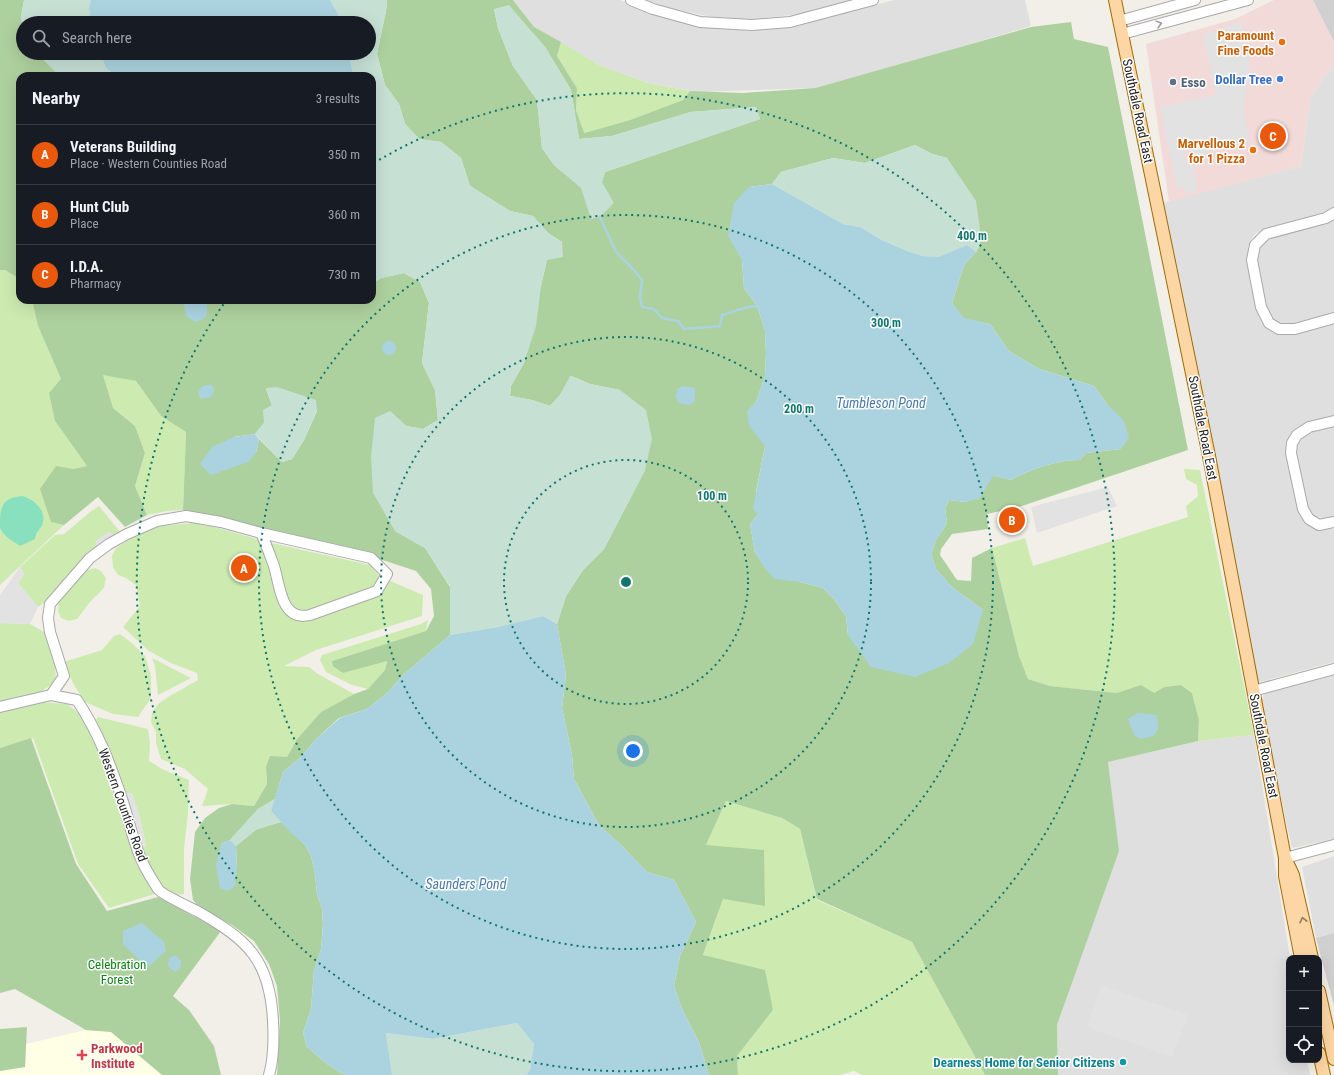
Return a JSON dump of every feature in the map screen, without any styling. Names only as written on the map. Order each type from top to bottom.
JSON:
[{"type":"main road","name":"Southdale Road East","points":[[1114,0],[1209,456],[1285,858],[1285,876],[1300,955]]},
{"type":"main road","name":"Southdale Road East","points":[[1285,858],[1294,875],[1311,955]]},
{"type":"main road","points":[[1322,1004],[1334,1058]]},
{"type":"main road","points":[[1321,1063],[1324,1075]]},
{"type":"street","points":[[632,0],[653,9],[700,22],[752,25],[790,22],[873,0]]},
{"type":"street","points":[[1119,21],[1195,0]]},
{"type":"street","points":[[1122,34],[1248,0]]},
{"type":"street","points":[[1334,213],[1326,218],[1266,234],[1255,245],[1252,260],[1261,307],[1268,323],[1279,329],[1294,329],[1334,318]]},
{"type":"street","points":[[1334,421],[1309,427],[1296,434],[1292,443],[1291,453],[1303,509],[1309,519],[1319,525],[1334,522]]},
{"type":"street","points":[[51,695],[64,676],[50,632],[48,618],[50,604],[93,555],[109,544],[157,521],[186,516],[220,522],[371,558],[387,574],[377,590],[310,615],[299,616],[290,611],[283,602],[274,566],[262,533]]},
{"type":"street","points":[[1253,691],[1334,669]]},
{"type":"street","name":"Western Counties Road","points":[[0,707],[51,695],[77,700],[100,738],[122,799],[139,855],[159,891],[226,928],[252,951],[260,965],[266,977],[272,1001],[274,1034],[269,1075]]},
{"type":"street","points":[[1285,858],[1334,845]]},
{"type":"shaded area","points":[[24,0],[91,0],[89,8],[90,16],[21,16]]},
{"type":"shaded area","points":[[330,0],[387,0],[377,54],[385,85],[399,104],[405,124],[419,139],[441,142],[461,158],[470,186],[510,211],[533,216],[548,233],[562,242],[563,257],[547,260],[541,286],[536,326],[524,363],[511,386],[510,396],[532,400],[550,406],[560,395],[570,376],[590,384],[620,390],[646,410],[652,439],[645,470],[604,549],[583,570],[566,596],[557,624],[543,616],[498,627],[450,635],[450,586],[425,548],[395,531],[373,493],[371,457],[375,418],[390,411],[406,426],[423,429],[438,420],[435,390],[422,363],[429,303],[420,282],[404,273],[381,278],[376,281],[376,72],[352,72],[350,60],[376,60],[376,16],[338,16]]},
{"type":"shaded area","points":[[513,0],[620,0],[666,17],[752,30],[784,28],[894,0],[1025,0],[1031,26],[899,65],[814,88],[697,92],[648,83],[599,65],[534,27]]},
{"type":"shaded area","points":[[646,0],[855,0],[800,14],[754,19],[728,19],[665,7]]},
{"type":"shaded area","points":[[1274,0],[1313,0],[1334,42],[1334,64],[1311,96],[1301,166],[1169,202],[1146,44],[1235,19]]},
{"type":"shaded area","points":[[1313,0],[1334,0],[1334,42]]},
{"type":"shaded area","points":[[509,5],[545,47],[571,90],[579,139],[612,136],[691,112],[756,107],[760,119],[605,172],[602,182],[614,203],[600,217],[591,219],[581,188],[554,165],[542,148],[537,100],[513,66],[498,28],[494,9]]},
{"type":"shaded area","points":[[1241,22],[1248,52],[1249,74],[1243,108],[1250,142],[1191,157],[1190,150],[1185,151],[1186,160],[1191,159],[1198,190],[1185,193],[1182,186],[1177,187],[1160,107],[1216,95],[1203,35]]},
{"type":"shaded area","points":[[44,60],[103,60],[106,68],[111,72],[56,72]]},
{"type":"shaded area","points":[[1334,64],[1334,207],[1320,214],[1262,230],[1254,235],[1249,243],[1247,259],[1257,312],[1261,321],[1268,328],[1283,334],[1291,335],[1334,323],[1334,415],[1306,423],[1296,429],[1289,438],[1286,456],[1300,515],[1304,521],[1321,529],[1334,528],[1334,662],[1260,682],[1258,680],[1163,203],[1301,166],[1311,96]]},
{"type":"shaded area","points":[[915,145],[932,154],[947,158],[976,201],[980,245],[976,252],[967,245],[938,257],[923,256],[907,251],[882,240],[860,227],[843,224],[772,184],[781,172],[833,158],[865,163]]},
{"type":"shaded area","points":[[1334,219],[1334,312],[1288,325],[1278,322],[1272,318],[1268,312],[1257,262],[1257,252],[1260,246],[1264,240],[1270,237]]},
{"type":"shaded area","points":[[277,387],[316,400],[317,410],[304,440],[292,459],[282,462],[255,434],[264,423],[263,410],[272,405],[266,388]]},
{"type":"shaded area","points":[[1334,425],[1334,517],[1327,519],[1314,516],[1310,511],[1306,503],[1296,458],[1298,442],[1304,434]]},
{"type":"shaded area","points":[[1108,487],[1117,506],[1037,533],[1031,507]]},
{"type":"shaded area","points":[[109,532],[115,536],[97,548],[95,541]]},
{"type":"shaded area","points":[[20,567],[24,574],[18,583],[38,607],[30,624],[0,623],[0,595]]},
{"type":"shaded area","points":[[1334,674],[1334,839],[1292,848],[1262,712],[1262,700],[1264,694],[1271,691]]},
{"type":"shaded area","points":[[1254,735],[1290,955],[1286,955],[1286,1063],[1308,1063],[1310,1075],[1058,1075],[1057,1025],[1118,851],[1108,762],[1198,741]]},
{"type":"shaded area","points":[[132,793],[140,818],[146,846],[140,848],[124,794]]},
{"type":"shaded area","points":[[275,799],[271,811],[281,822],[257,829],[236,846],[230,840],[258,809]]},
{"type":"shaded area","points":[[1334,856],[1334,933],[1316,938],[1302,867]]},
{"type":"shaded area","points":[[1334,933],[1334,1006],[1322,961],[1322,955],[1320,955],[1316,938]]},
{"type":"shaded area","points":[[1101,985],[1188,1015],[1172,1057],[1087,1027]]},
{"type":"shaded area","points":[[517,1023],[534,1044],[530,1070],[526,1075],[392,1075],[386,1033],[433,1039]]},
{"type":"shaded area","name":"Parkwood Institute","points":[[86,1030],[111,1032],[162,1075],[0,1075],[0,1071],[25,1067],[26,1044]]},
{"type":"green space","points":[[0,0],[24,0],[21,16],[16,16],[16,60],[44,60],[56,72],[16,72],[16,277],[5,270],[0,270]]},
{"type":"green space","points":[[387,0],[513,0],[534,27],[561,42],[557,56],[577,88],[576,110],[584,133],[630,120],[683,100],[690,91],[742,93],[815,88],[1031,27],[1071,22],[1074,39],[1108,47],[1188,450],[1019,507],[987,514],[988,529],[952,534],[941,549],[940,555],[957,580],[971,581],[972,558],[992,548],[1019,656],[1028,679],[1050,686],[1117,693],[1141,685],[1154,693],[1164,687],[1181,685],[1192,693],[1199,720],[1198,741],[1108,762],[1119,851],[1057,1025],[1058,1075],[985,1075],[912,942],[817,899],[800,829],[782,818],[726,801],[706,845],[764,850],[765,906],[723,899],[703,955],[765,970],[773,1010],[737,1056],[738,1075],[709,1075],[699,1042],[682,1009],[674,986],[680,956],[696,922],[674,880],[647,872],[599,825],[574,779],[572,755],[562,708],[566,675],[557,624],[566,596],[583,570],[604,549],[645,470],[620,390],[590,384],[571,376],[560,395],[550,406],[532,400],[510,396],[511,386],[524,363],[547,259],[562,242],[548,233],[533,216],[510,211],[470,186],[461,158],[441,142],[419,139],[405,124],[399,104],[385,85],[377,54]],"holes":[[[494,9],[532,32],[545,47],[571,90],[579,139],[612,136],[691,112],[756,107],[760,119],[605,172],[602,182],[581,187],[554,165],[542,148],[537,100],[513,66],[498,28]],[[915,145],[932,154],[947,158],[979,222],[980,245],[976,252],[964,265],[952,303],[964,319],[990,324],[1009,351],[1039,369],[1094,386],[1107,404],[1121,449],[1086,453],[1080,460],[1071,460],[1044,466],[1011,480],[993,475],[966,502],[949,500],[945,508],[947,523],[936,540],[931,554],[936,569],[952,587],[983,610],[848,635],[846,616],[833,598],[823,588],[800,582],[755,553],[750,524],[758,514],[756,492],[765,446],[756,402],[765,376],[766,354],[765,330],[757,306],[744,288],[742,260],[749,187],[772,184],[781,172],[833,158],[865,163]]]},
{"type":"green space","points":[[561,42],[599,65],[648,83],[690,91],[683,100],[630,120],[583,133],[576,110],[577,88],[557,56]]},
{"type":"green space","points":[[0,270],[5,270],[16,277],[16,304],[33,304],[38,326],[61,379],[55,421],[87,466],[73,469],[51,522],[64,525],[0,585]]},
{"type":"green space","points":[[404,273],[420,282],[429,303],[422,363],[435,390],[438,420],[423,429],[406,426],[390,411],[395,531],[425,548],[450,587],[450,635],[403,675],[386,694],[367,709],[339,718],[316,739],[301,757],[283,772],[275,799],[258,809],[230,840],[221,844],[237,868],[236,846],[257,829],[281,822],[305,845],[311,856],[317,894],[322,909],[323,925],[321,949],[314,970],[311,1009],[303,1033],[307,1047],[327,1064],[347,1075],[277,1075],[280,1021],[277,986],[269,964],[254,941],[232,925],[198,906],[193,900],[190,879],[195,832],[205,818],[219,808],[232,804],[254,806],[267,784],[266,767],[270,756],[287,757],[297,739],[321,712],[354,694],[368,689],[385,670],[387,661],[343,673],[333,666],[332,661],[426,631],[434,616],[431,589],[416,571],[349,549],[279,534],[183,510],[186,432],[161,416],[136,381],[103,375],[113,408],[135,426],[145,453],[135,486],[147,515],[125,527],[98,497],[64,525],[51,522],[40,489],[56,466],[73,469],[87,466],[55,421],[49,393],[61,379],[38,326],[33,304],[186,304],[184,306],[199,304],[376,304],[376,281],[381,278]],"holes":[[[266,389],[317,411],[304,440],[292,459],[282,462],[259,439],[256,453],[233,437],[255,434],[264,423],[272,405]]]},
{"type":"green space","points":[[102,374],[136,381],[161,416],[186,432],[183,510],[167,511],[147,515],[135,486],[145,453],[135,426],[113,408]]},
{"type":"green space","points":[[1184,469],[1200,470],[1254,735],[1198,741],[1199,720],[1192,693],[1181,685],[1164,687],[1154,693],[1117,693],[1050,686],[1028,679],[1019,656],[992,548],[1025,538],[1033,566],[1188,517],[1186,506],[1198,496],[1197,485],[1186,479]]},
{"type":"green space","points":[[22,496],[39,506],[43,515],[43,520],[35,539],[20,546],[4,534],[0,528],[0,521],[1,510],[5,502],[9,499]]},
{"type":"green space","points":[[99,506],[121,533],[97,548],[47,601],[38,607],[18,583],[24,574],[20,567],[55,535],[64,534]]},
{"type":"green space","points":[[193,523],[218,528],[271,543],[370,565],[379,576],[423,595],[422,616],[316,650],[284,666],[309,667],[318,674],[354,694],[321,712],[297,739],[287,757],[266,767],[267,784],[254,806],[232,804],[202,806],[208,789],[185,769],[161,759],[156,743],[156,732],[151,722],[152,713],[158,704],[198,680],[197,673],[171,663],[149,651],[123,627],[140,606],[136,585],[126,578],[118,575],[113,567],[112,556],[116,548],[145,530],[162,526]]},
{"type":"green space","points":[[95,568],[101,571],[106,578],[104,588],[90,602],[77,619],[69,621],[61,618],[58,611],[59,602],[87,570]]},
{"type":"green space","points":[[428,620],[426,631],[332,661],[343,673],[387,660],[385,670],[368,689],[352,685],[326,672],[320,660],[322,655],[421,624]]},
{"type":"green space","points":[[0,623],[30,624],[44,632],[55,664],[56,681],[41,692],[40,702],[67,704],[79,713],[95,743],[136,863],[155,894],[109,908],[78,864],[33,738],[0,748]]},
{"type":"green space","points":[[120,634],[145,656],[151,676],[151,698],[138,717],[113,714],[85,702],[73,683],[64,662],[102,650],[114,636]]},
{"type":"green space","points":[[152,658],[191,678],[158,695],[155,666]]},
{"type":"green space","points":[[98,717],[148,729],[150,743],[149,761],[162,769],[189,780],[188,813],[184,849],[184,894],[176,895],[159,884],[140,848],[146,846],[140,818],[132,793],[124,794],[96,720]]},
{"type":"green space","name":"Celebration Forest","points":[[31,738],[76,864],[107,911],[158,897],[221,931],[173,996],[189,1010],[214,1046],[221,1075],[162,1075],[111,1032],[86,1030],[15,989],[0,993],[0,748]]},
{"type":"green space","points":[[726,801],[782,818],[800,829],[817,900],[912,942],[985,1075],[862,1075],[854,1071],[840,1075],[738,1075],[737,1056],[773,1010],[703,956],[723,899],[765,905],[706,845]]},
{"type":"green space","points":[[27,1027],[25,1067],[0,1071],[0,1029]]},
{"type":"water","points":[[91,0],[330,0],[338,16],[90,16],[89,8]]},
{"type":"water","points":[[103,60],[350,60],[352,72],[111,72],[106,68]]},
{"type":"water","name":"Tumbleson Pond","points":[[772,184],[843,224],[860,227],[882,240],[907,251],[923,256],[938,257],[967,245],[976,252],[964,265],[952,303],[964,318],[990,324],[1009,351],[1039,369],[1094,386],[1107,404],[1124,421],[1129,438],[1121,449],[1086,453],[1080,460],[1071,460],[1044,466],[1011,480],[993,476],[980,498],[966,502],[949,500],[945,508],[947,523],[936,540],[931,554],[936,569],[952,587],[983,610],[973,644],[949,663],[915,677],[871,667],[848,635],[846,616],[833,598],[823,588],[800,582],[775,579],[764,567],[755,553],[750,524],[758,514],[753,509],[765,446],[749,426],[747,411],[756,402],[765,376],[765,330],[757,306],[744,288],[742,260],[728,236],[734,203],[749,187]]},
{"type":"water","points":[[186,304],[207,304],[207,315],[203,319],[196,322],[187,317],[184,306]]},
{"type":"water","points":[[386,341],[392,341],[396,345],[396,351],[392,355],[386,355],[382,351],[382,345]]},
{"type":"water","points":[[206,385],[211,385],[214,388],[214,392],[211,397],[201,399],[199,390]]},
{"type":"water","points":[[683,386],[695,388],[695,401],[690,405],[679,403],[676,397],[677,389]]},
{"type":"water","points":[[255,434],[259,439],[256,453],[248,462],[211,475],[200,464],[212,447],[234,437]]},
{"type":"water","name":"Saunders Pond","points":[[543,616],[557,624],[566,675],[562,708],[572,755],[574,779],[599,825],[647,872],[674,880],[696,922],[680,956],[674,986],[682,1009],[699,1042],[709,1075],[526,1075],[530,1070],[534,1044],[517,1023],[433,1039],[386,1033],[392,1075],[347,1075],[341,1073],[327,1064],[307,1047],[303,1033],[311,1009],[314,970],[321,949],[323,925],[322,909],[317,894],[311,856],[305,845],[290,832],[271,811],[283,772],[301,757],[316,739],[340,718],[367,709],[386,694],[403,675],[450,635],[498,627]]},
{"type":"water","points":[[1138,713],[1157,715],[1158,729],[1154,736],[1141,739],[1134,735],[1128,719]]},
{"type":"water","points":[[230,840],[236,846],[237,868],[235,886],[228,891],[220,888],[216,866],[221,844]]},
{"type":"water","points":[[142,923],[164,942],[166,951],[147,968],[123,944],[123,931]]},
{"type":"water","points":[[176,955],[181,961],[180,969],[175,972],[168,966],[169,958]]},
{"type":"waterway","points":[[600,217],[616,252],[642,280],[640,297],[642,307],[654,309],[662,318],[678,321],[684,329],[720,326],[722,315],[748,307],[757,306]]},
{"type":"place","name":"Paramount Fine Foods","points":[[1282,42]]},
{"type":"place","name":"Dollar Tree","points":[[1280,79]]},
{"type":"place","name":"Esso","points":[[1173,82]]},
{"type":"place","name":"I.D.A.","points":[[1273,136]]},
{"type":"place","name":"Marvellous 2 for 1 Pizza","points":[[1253,150]]},
{"type":"place","name":"Hunt Club","points":[[1012,520]]},
{"type":"place","name":"Veterans Building","points":[[244,568]]},
{"type":"place","name":"Parkwood Institute","points":[[82,1055]]},
{"type":"place","name":"Dearness Home for Senior Citizens","points":[[1123,1062]]}]
